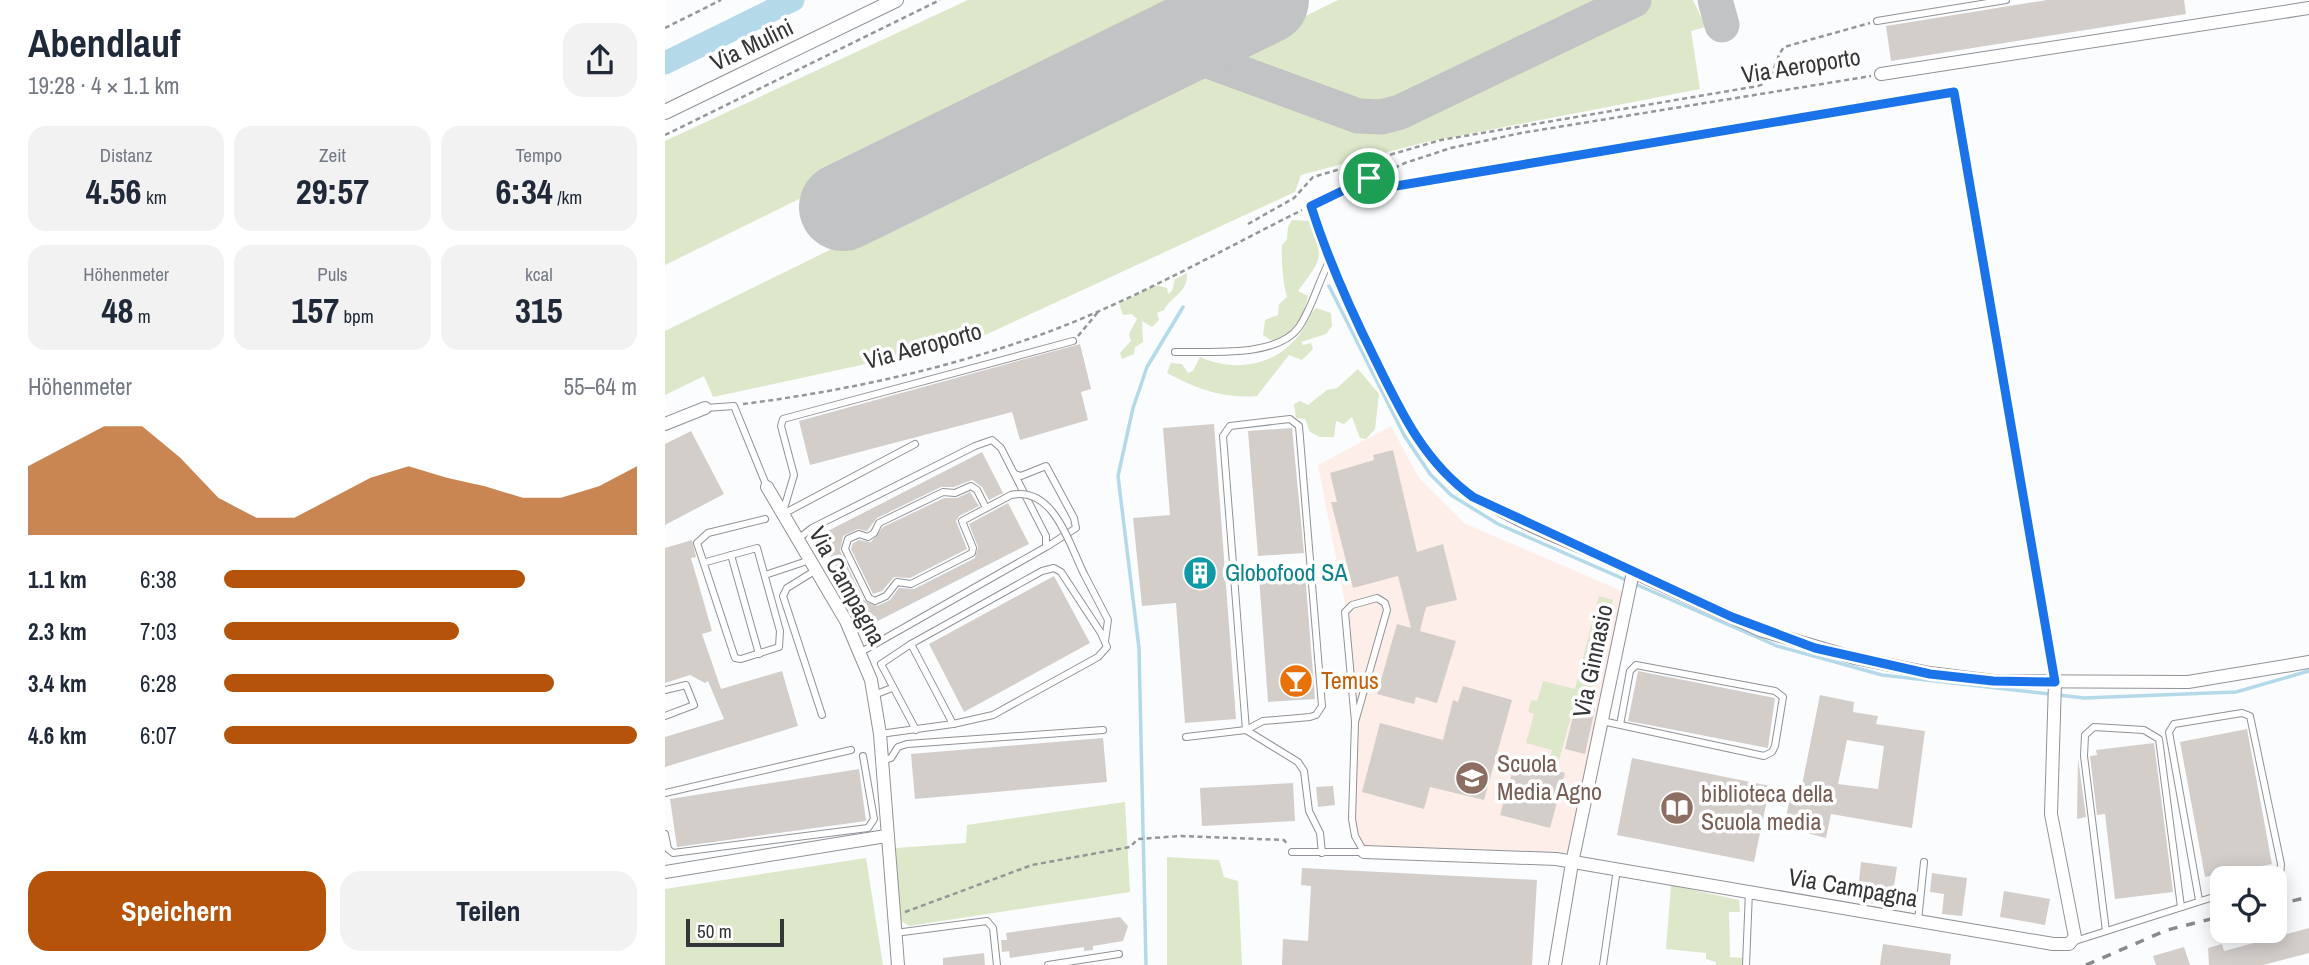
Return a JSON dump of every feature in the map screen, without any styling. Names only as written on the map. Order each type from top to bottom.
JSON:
[{"type":"street","name":"Via Mulini","points":[[665,112],[896,0]]},
{"type":"street","name":"Via Aeroporto","points":[[1881,74],[2309,8]]},
{"type":"street","points":[[665,424],[705,408]]},
{"type":"street","name":"Via Campagna","points":[[767,487],[861,652],[874,695],[883,761],[886,836],[898,965]]},
{"type":"street","points":[[1633,572],[1760,629],[1855,658],[1930,674],[2055,692],[2188,682],[2309,662]]},
{"type":"street","name":"Via Ginnasio","points":[[1555,965],[1572,863],[1633,572]]},
{"type":"street","points":[[2055,692],[2051,814],[2074,916],[2073,942]]},
{"type":"street","points":[[665,872],[886,836]]},
{"type":"street","name":"Via Campagna","points":[[1364,852],[1572,863],[2053,944],[2073,942]]},
{"type":"lane","points":[[1877,21],[2006,0]]},
{"type":"lane","points":[[1311,206],[1329,262],[1400,410],[1440,469],[1455,484],[1495,510],[1633,572]]},
{"type":"lane","points":[[1175,352],[1262,348],[1285,340],[1301,324],[1329,262]]},
{"type":"lane","points":[[783,514],[794,475],[782,426],[783,419],[1073,341]]},
{"type":"lane","points":[[705,408],[734,405],[767,487]]},
{"type":"lane","points":[[1186,737],[1246,730],[1263,721],[1310,717],[1316,715],[1322,706],[1299,426],[1290,419],[1230,426],[1223,436],[1246,730]]},
{"type":"lane","points":[[798,540],[813,528],[987,440],[997,443],[1046,536],[1047,548]]},
{"type":"lane","points":[[783,514],[915,444]]},
{"type":"lane","points":[[861,652],[1047,548],[1076,528],[1074,518],[1047,466],[1021,476],[1014,474]]},
{"type":"lane","points":[[880,734],[953,724],[993,715],[1103,654],[1108,620],[1047,505],[1031,495],[1011,495],[965,519],[961,524],[973,548],[972,553],[911,584],[897,582],[891,585],[886,596],[875,601],[869,598],[845,549],[848,539],[859,534],[868,537],[874,533],[879,523],[943,492],[955,493],[971,486],[977,490],[986,508]]},
{"type":"lane","points":[[706,562],[757,548],[781,641],[779,648],[741,660],[732,654],[706,562],[697,543],[702,536],[765,519]]},
{"type":"lane","points":[[731,555],[759,654]]},
{"type":"lane","points":[[765,575],[813,565]]},
{"type":"lane","points":[[813,565],[787,588],[783,596],[822,715]]},
{"type":"lane","points":[[916,730],[881,664],[911,643],[1042,571],[1054,568],[1061,572],[1105,641]]},
{"type":"lane","points":[[1355,722],[1387,610],[1385,603],[1377,598],[1352,605],[1345,612],[1355,722],[1352,819],[1355,836],[1364,852]]},
{"type":"lane","points":[[911,643],[953,724]]},
{"type":"lane","points":[[1602,721],[1620,725],[1764,756],[1769,755],[1775,746],[1783,697],[1775,691],[1640,664],[1630,671],[1620,725]]},
{"type":"lane","points":[[665,690],[686,685],[694,700],[694,705],[687,709],[665,716]]},
{"type":"lane","points":[[874,695],[892,688]]},
{"type":"lane","points":[[2199,900],[2169,732],[2174,724],[2242,713],[2250,716],[2281,866]]},
{"type":"lane","points":[[2106,931],[2084,756],[2085,735],[2094,727],[2144,730],[2159,739],[2181,907]]},
{"type":"lane","points":[[883,761],[891,758],[898,747],[907,744],[1103,730]]},
{"type":"lane","points":[[1246,730],[1301,766],[1309,811],[1322,840],[1322,853]]},
{"type":"lane","points":[[665,793],[851,750]]},
{"type":"lane","points":[[665,834],[668,849],[673,853],[868,828],[874,819],[863,756]]},
{"type":"lane","name":"Via Campagna","points":[[1292,852],[1364,852]]},
{"type":"lane","points":[[1918,921],[1924,862]]},
{"type":"lane","points":[[1603,965],[1617,869]]},
{"type":"lane","points":[[1746,965],[1749,891]]},
{"type":"lane","points":[[2073,942],[2210,897]]},
{"type":"lane","points":[[895,926],[981,920],[992,924],[997,965]]},
{"type":"lane","points":[[1048,965],[1119,954]]},
{"type":"path","points":[[665,28],[721,0]]},
{"type":"path","points":[[665,135],[940,0]]},
{"type":"path","points":[[1248,224],[1294,198],[1313,177],[1441,140],[1758,86],[1771,77],[1777,55],[1784,47],[1877,21]]},
{"type":"path","name":"Via Aeroporto","points":[[734,405],[836,390],[929,367],[1046,333],[1116,303],[1369,178],[1422,156],[1521,133],[1881,74]]},
{"type":"path","points":[[1369,178],[1390,187],[1954,92],[2055,692]]},
{"type":"path","points":[[1073,341],[1100,310]]},
{"type":"path","points":[[895,926],[908,910],[1032,865],[1130,847],[1138,839],[1156,840],[1181,836],[1284,840],[1292,852]]},
{"type":"shaded area","points":[[1391,426],[1419,478],[1464,523],[1629,594],[1572,863],[1364,852],[1355,836],[1355,747],[1346,609],[1318,465]]},
{"type":"green space","points":[[968,0],[1203,0],[665,265],[665,141]]},
{"type":"green space","points":[[1338,0],[1693,0],[1706,27],[1691,31],[1700,89],[1422,143],[1301,175],[1295,192],[972,341],[713,397],[704,376],[665,395],[665,331]]},
{"type":"green space","points":[[1292,220],[1310,221],[1318,244],[1318,259],[1298,291],[1308,296],[1301,320],[1280,341],[1272,341],[1263,335],[1265,320],[1278,315],[1279,304],[1287,297],[1282,245],[1287,239]]},
{"type":"green space","points":[[1187,273],[1182,290],[1164,310],[1157,313],[1159,320],[1152,327],[1142,321],[1143,342],[1135,347],[1134,354],[1122,359],[1120,353],[1131,341],[1129,334],[1137,319],[1132,314],[1123,315],[1119,304],[1155,285],[1167,288],[1168,294],[1172,291],[1175,279]]},
{"type":"green space","points":[[1316,308],[1331,313],[1332,326],[1326,334],[1301,342],[1303,345],[1311,343],[1313,349],[1302,360],[1289,355],[1257,396],[1210,392],[1167,373],[1171,363],[1182,364],[1188,373],[1193,371],[1200,357],[1228,365],[1269,359],[1292,343]]},
{"type":"green space","points":[[1358,369],[1379,394],[1375,429],[1366,439],[1360,438],[1352,417],[1344,424],[1336,421],[1334,437],[1320,437],[1310,432],[1305,419],[1296,418],[1294,404],[1300,401],[1308,405],[1327,390],[1337,388]]},
{"type":"green space","points":[[1599,596],[1613,600],[1593,674],[1598,675],[1590,704],[1575,702],[1558,764],[1549,761],[1552,750],[1526,743],[1534,714],[1528,712],[1531,700],[1537,701],[1543,681],[1575,689]]},
{"type":"green space","points":[[1125,802],[1130,892],[909,926],[900,920],[896,848],[966,843],[967,825]]},
{"type":"green space","points":[[1167,857],[1219,860],[1224,877],[1238,881],[1242,965],[1167,965]]},
{"type":"green space","points":[[866,858],[883,965],[665,965],[665,889]]},
{"type":"green space","points":[[1671,885],[1739,900],[1740,912],[1729,912],[1730,957],[1743,958],[1742,965],[1716,965],[1716,962],[1706,959],[1706,953],[1666,949]]},
{"type":"building","points":[[2047,0],[2184,0],[2186,14],[1891,61],[1886,26]]},
{"type":"building","points":[[1080,344],[1091,389],[1081,392],[1088,420],[1020,440],[1012,412],[810,465],[799,421]]},
{"type":"building","name":"Globofood SA","points":[[1214,424],[1236,719],[1185,723],[1176,603],[1142,606],[1133,518],[1170,515],[1163,428]]},
{"type":"building","points":[[1292,428],[1304,553],[1258,556],[1248,431]]},
{"type":"building","points":[[691,431],[724,494],[665,525],[665,444]]},
{"type":"building","points":[[1393,450],[1417,552],[1443,544],[1457,600],[1426,607],[1420,631],[1456,641],[1437,703],[1416,697],[1414,704],[1377,694],[1397,624],[1411,628],[1398,576],[1353,588],[1331,502],[1337,502],[1330,473],[1374,460],[1373,455]]},
{"type":"building","points":[[982,452],[1003,493],[989,500],[982,487],[972,480],[954,487],[941,487],[877,518],[867,531],[858,529],[843,536],[840,551],[864,600],[877,606],[890,600],[899,588],[914,589],[975,558],[978,547],[969,524],[1008,503],[1029,544],[866,627],[820,535]]},
{"type":"building","points":[[970,492],[979,506],[959,516],[956,521],[967,549],[910,578],[894,577],[882,591],[873,594],[851,549],[853,543],[859,540],[871,542],[883,527],[944,498],[957,498]]},
{"type":"building","points":[[692,540],[696,557],[691,558],[712,631],[702,634],[721,689],[782,671],[798,726],[665,767],[665,737],[724,719],[708,681],[705,683],[690,675],[665,683],[665,548]]},
{"type":"building","points":[[1305,573],[1315,699],[1268,702],[1259,576]]},
{"type":"building","points":[[1054,576],[1090,643],[964,712],[929,644]]},
{"type":"building","points":[[1638,671],[1775,698],[1768,748],[1628,721]]},
{"type":"building","points":[[1463,686],[1512,700],[1484,800],[1430,787],[1424,809],[1362,792],[1380,723],[1443,740],[1453,700],[1458,702]]},
{"type":"building","points":[[1820,695],[1854,702],[1853,712],[1878,716],[1876,724],[1925,731],[1912,828],[1831,814],[1826,838],[1784,827],[1791,793],[1800,795]],"holes":[[[1847,740],[1884,746],[1878,789],[1838,784]]]},
{"type":"building","points":[[1576,704],[1595,709],[1585,754],[1565,749]]},
{"type":"building","points":[[2247,729],[2272,864],[2210,866],[2210,876],[2205,877],[2180,742]]},
{"type":"building","points":[[1103,738],[1107,782],[915,799],[911,754]]},
{"type":"building","points":[[2154,743],[2173,892],[2115,899],[2105,814],[2097,815],[2090,756],[2097,755],[2096,750]]},
{"type":"building","points":[[1632,758],[1770,786],[1754,862],[1617,835]]},
{"type":"building","points":[[2078,758],[2086,817],[2077,819]]},
{"type":"building","points":[[1516,759],[1565,773],[1550,828],[1500,815]]},
{"type":"building","points":[[859,769],[866,821],[677,847],[670,799]]},
{"type":"building","points":[[1293,783],[1295,821],[1202,826],[1200,788]]},
{"type":"building","points":[[1333,786],[1335,805],[1318,807],[1316,787]]},
{"type":"building","points":[[1861,862],[1897,867],[1891,905],[1871,903],[1873,883],[1859,881]]},
{"type":"building","points":[[1302,868],[1537,880],[1532,965],[1282,965],[1283,939],[1308,941],[1311,886],[1301,885]]},
{"type":"building","points":[[1932,873],[1967,878],[1962,916],[1942,914],[1944,894],[1930,892]]},
{"type":"building","points":[[2004,891],[2050,899],[2045,925],[2000,917]]},
{"type":"building","points":[[1120,917],[1128,926],[1123,941],[1093,946],[1093,950],[1084,951],[1084,947],[1010,958],[1009,951],[1002,952],[1001,940],[1007,940],[1006,933]]},
{"type":"building","points":[[2309,928],[2309,953],[2263,965],[2209,965],[2208,948],[2222,944],[2224,951],[2254,943],[2287,943],[2287,934]]},
{"type":"building","points":[[1883,944],[1951,954],[1950,965],[1880,965]]},
{"type":"building","points":[[2184,947],[2190,965],[2156,965],[2153,956]]},
{"type":"building","points":[[984,953],[985,965],[943,965],[943,958]]},
{"type":"waterway","points":[[665,63],[793,0]]},
{"type":"waterway","points":[[1329,286],[1404,435],[1430,474],[1451,495],[1498,524],[1777,646],[1882,675],[2084,698],[2236,692],[2309,671]]},
{"type":"waterway","points":[[1146,965],[1139,648],[1118,476],[1133,408],[1147,367],[1183,307]]},
{"type":"taxiway","points":[[1170,47],[1358,116],[1381,117],[1400,112],[1634,0]]},
{"type":"taxiway","points":[[1715,0],[1722,25]]},
{"type":"runway","points":[[843,207],[1265,0]]},
{"type":"railway","points":[[2287,902],[2309,897]]},
{"type":"railway","points":[[2086,965],[2167,930],[2210,919]]},
{"type":"place","name":"Globofood SA","points":[[1200,573]]},
{"type":"place","name":"Temus","points":[[1296,681]]},
{"type":"place","name":"Scuola Media Agno","points":[[1472,778]]},
{"type":"place","name":"biblioteca della Scuola media","points":[[1677,808]]},
{"type":"route","points":[[1954,92],[2055,682],[1993,681],[1930,674],[1815,648],[1732,617],[1495,510],[1455,484],[1427,454],[1400,410],[1343,295],[1311,206],[1369,178],[1390,187],[1453,174],[1954,92]]}]
